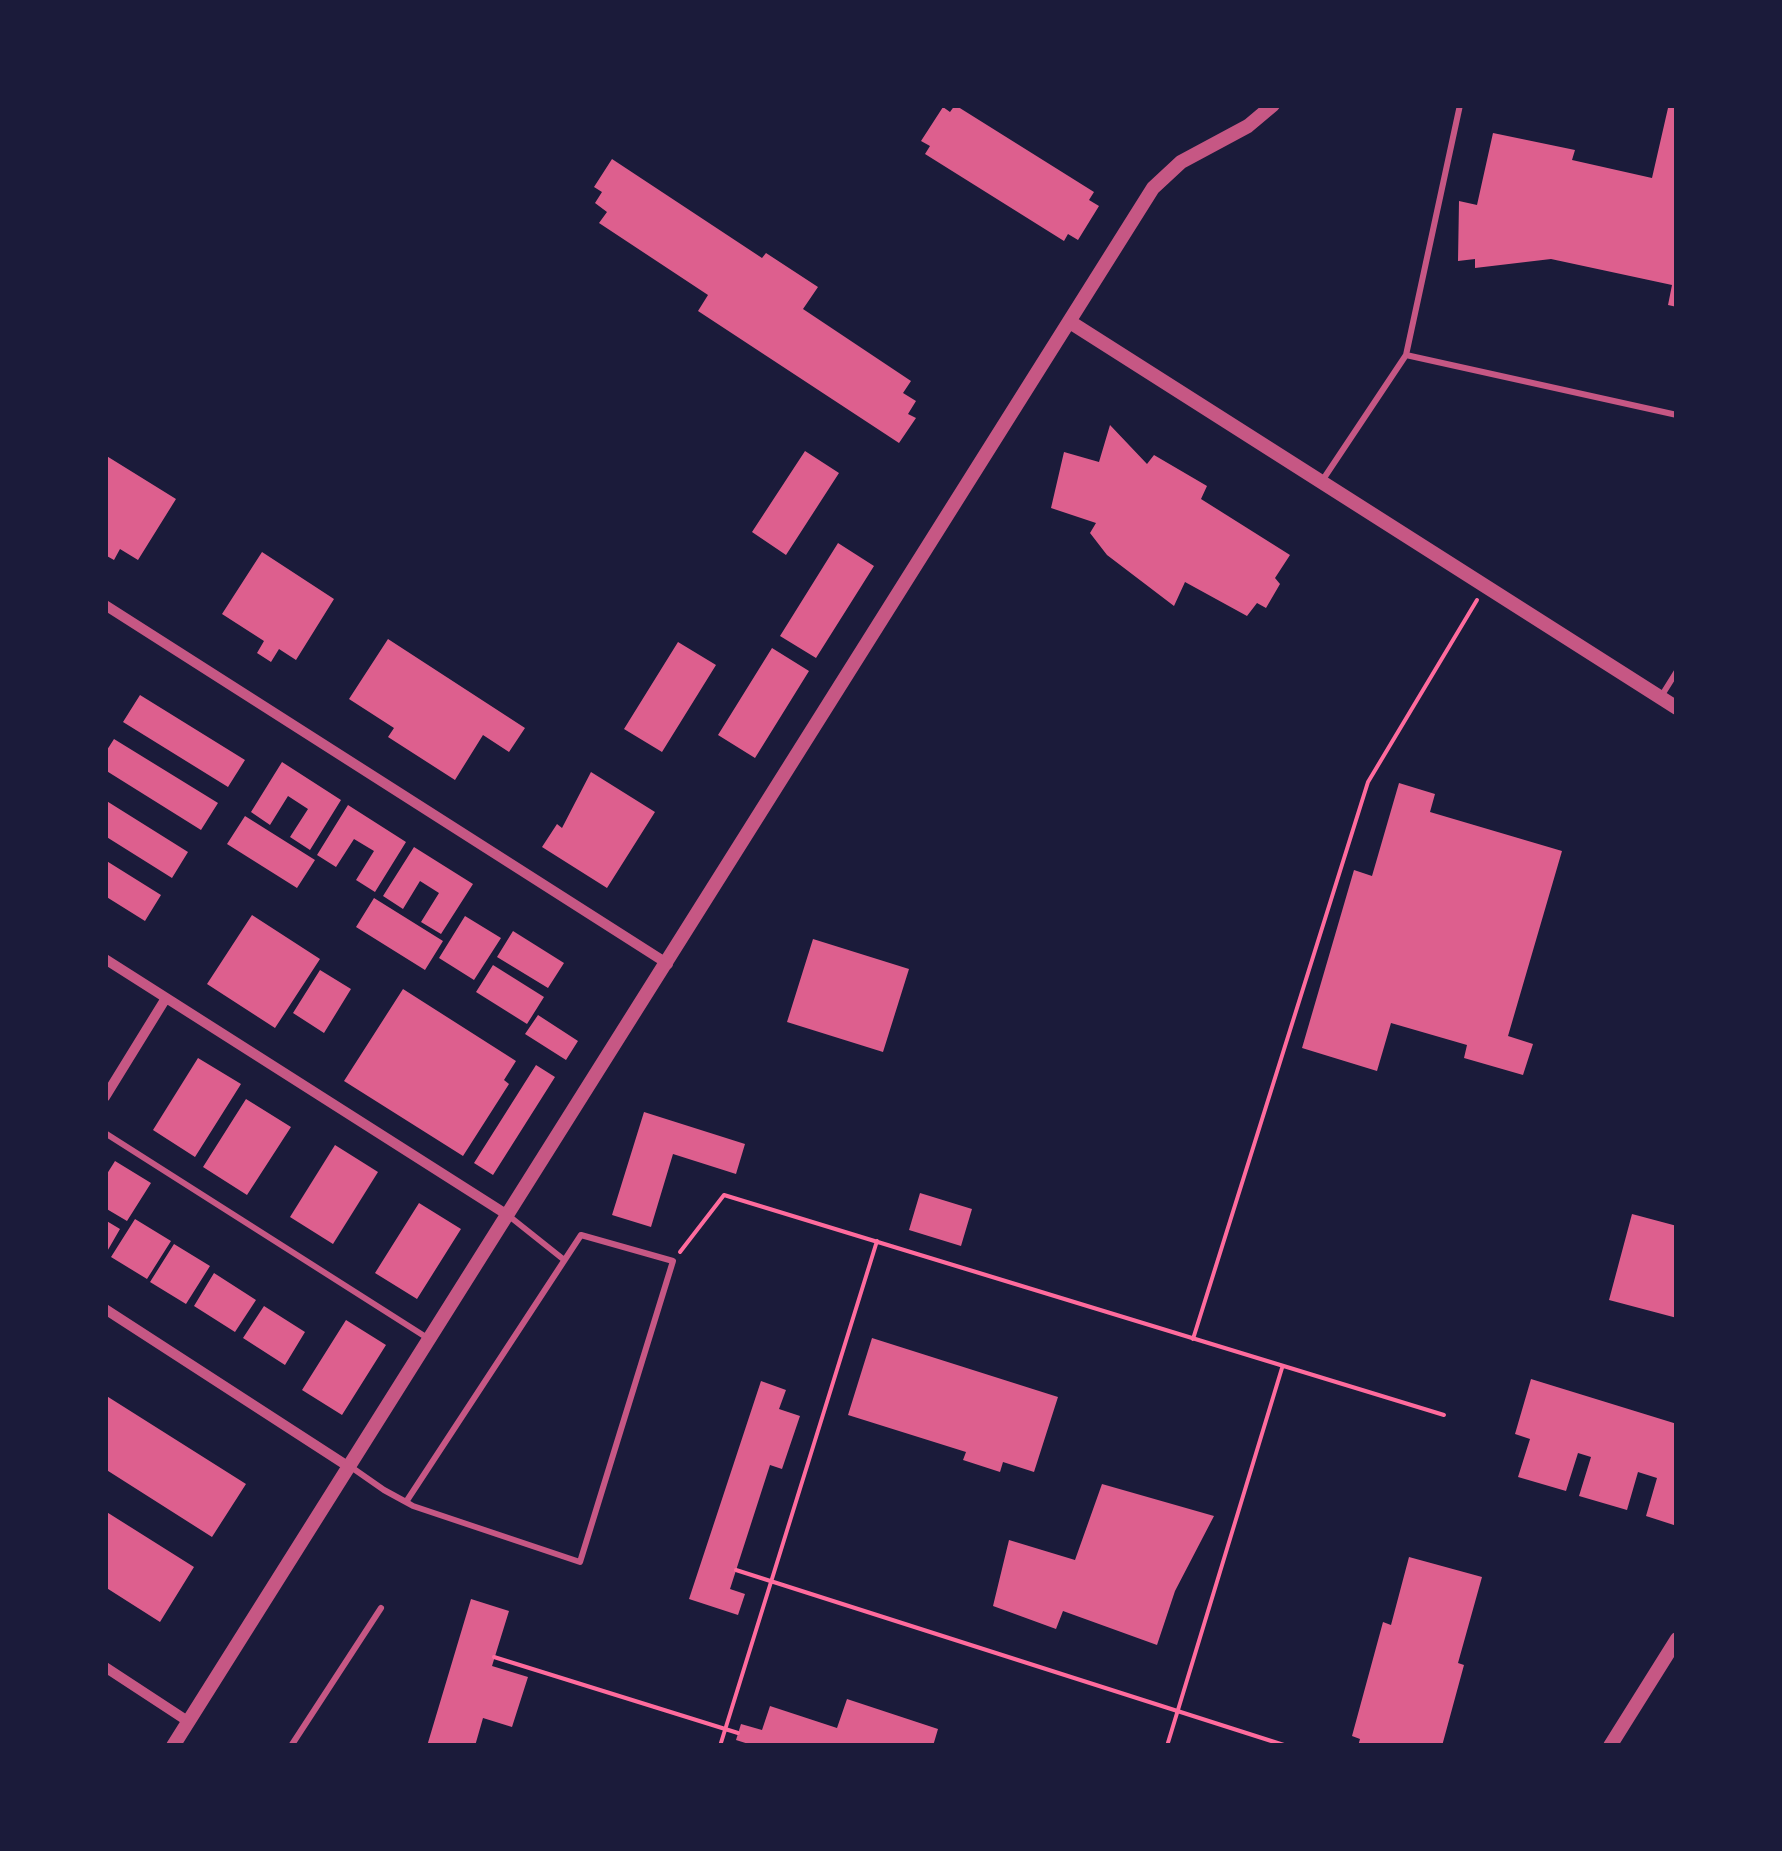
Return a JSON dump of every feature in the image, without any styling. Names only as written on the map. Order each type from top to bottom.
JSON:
[{"type":"street","points":[[174,1746],[1153,188],[1181,162],[1248,126],[1273,105]]},
{"type":"street","points":[[1070,322],[1677,708]]},
{"type":"street","points":[[105,605],[668,964]]},
{"type":"street","points":[[105,959],[509,1216]]},
{"type":"street","points":[[105,1096],[166,998]]},
{"type":"street","points":[[105,1309],[350,1467]]},
{"type":"street","points":[[1610,1746],[1677,1639]]},
{"type":"street","points":[[105,1667],[189,1722]]},
{"type":"lane","points":[[1322,482],[1406,355],[1460,105]]},
{"type":"lane","points":[[1406,355],[1677,414]]},
{"type":"lane","points":[[1660,698],[1677,671]]},
{"type":"lane","points":[[105,1133],[430,1339]]},
{"type":"lane","points":[[509,1216],[563,1259]]},
{"type":"lane","points":[[350,1467],[406,1502],[580,1562],[673,1261],[581,1235],[406,1502]]},
{"type":"lane","points":[[291,1746],[381,1608]]},
{"type":"path","points":[[1194,1338],[1368,782],[1486,586]]},
{"type":"path","points":[[673,1261],[724,1195],[1444,1416]]},
{"type":"path","points":[[720,1746],[877,1242]]},
{"type":"path","points":[[1167,1746],[1282,1366]]},
{"type":"path","points":[[736,1570],[1288,1746]]},
{"type":"path","points":[[494,1658],[738,1732]]},
{"type":"building","points":[[955,105],[1094,192],[1089,200],[1099,206],[1078,240],[1068,234],[1064,241],[925,154],[930,146],[921,141],[943,107],[950,112]]},
{"type":"building","points":[[1661,105],[1677,105],[1677,307],[1668,305],[1672,285],[1551,259],[1475,268],[1475,259],[1458,261],[1459,201],[1477,205],[1493,133],[1575,150],[1572,160],[1652,178],[1668,108]]},
{"type":"building","points":[[612,159],[762,258],[766,253],[818,287],[803,309],[911,381],[903,393],[916,401],[908,414],[916,418],[899,443],[698,311],[708,295],[599,223],[607,212],[595,203],[602,192],[594,187]]},
{"type":"building","points":[[1110,425],[1147,464],[1154,455],[1207,486],[1201,499],[1290,555],[1275,578],[1280,584],[1266,608],[1257,603],[1247,616],[1185,582],[1174,606],[1107,555],[1090,533],[1096,523],[1051,508],[1064,452],[1099,462]]},
{"type":"building","points":[[805,451],[839,473],[786,555],[752,532]]},
{"type":"building","points":[[105,455],[176,499],[138,560],[120,549],[114,560],[105,555]]},
{"type":"building","points":[[838,543],[874,566],[816,658],[780,636]]},
{"type":"building","points":[[262,552],[334,599],[296,660],[279,649],[271,662],[257,653],[264,641],[222,614]]},
{"type":"building","points":[[388,639],[525,728],[509,752],[483,735],[455,780],[388,737],[394,728],[349,699]]},
{"type":"building","points":[[678,642],[716,665],[662,752],[624,729]]},
{"type":"building","points":[[772,648],[809,671],[755,758],[718,735]]},
{"type":"building","points":[[140,695],[245,760],[228,787],[123,722]]},
{"type":"building","points":[[114,739],[218,803],[201,830],[105,770],[105,753]]},
{"type":"building","points":[[282,762],[341,800],[310,850],[290,837],[308,809],[288,796],[270,825],[251,812]]},
{"type":"building","points":[[591,772],[655,812],[607,888],[542,847],[557,824],[562,828]]},
{"type":"building","points":[[1399,783],[1435,794],[1430,812],[1562,851],[1508,1036],[1533,1044],[1523,1075],[1464,1058],[1467,1045],[1391,1023],[1377,1071],[1302,1048],[1354,870],[1372,876]]},
{"type":"building","points":[[105,800],[188,852],[172,878],[105,836]]},
{"type":"building","points":[[348,805],[406,842],[375,892],[356,880],[374,851],[354,839],[336,867],[317,855]]},
{"type":"building","points":[[245,816],[315,860],[297,888],[227,844]]},
{"type":"building","points":[[414,847],[473,884],[441,934],[421,922],[439,893],[420,881],[403,909],[383,896]]},
{"type":"building","points":[[105,860],[161,895],[145,921],[105,896]]},
{"type":"building","points":[[374,898],[443,941],[425,970],[356,927]]},
{"type":"building","points":[[252,915],[320,959],[275,1028],[207,984]]},
{"type":"building","points":[[465,916],[501,938],[474,980],[439,958]]},
{"type":"building","points":[[513,931],[564,963],[548,988],[497,957]]},
{"type":"building","points":[[813,939],[909,969],[883,1052],[787,1022]]},
{"type":"building","points":[[493,965],[544,997],[527,1024],[476,992]]},
{"type":"building","points":[[320,970],[351,989],[324,1033],[293,1013]]},
{"type":"building","points":[[403,989],[516,1061],[504,1080],[509,1084],[463,1156],[344,1081]]},
{"type":"building","points":[[538,1015],[578,1041],[566,1060],[525,1034]]},
{"type":"building","points":[[198,1058],[241,1084],[195,1157],[153,1130]]},
{"type":"building","points":[[536,1065],[555,1077],[493,1175],[474,1163]]},
{"type":"building","points":[[246,1099],[291,1127],[247,1195],[203,1167]]},
{"type":"building","points":[[644,1112],[745,1144],[736,1174],[673,1154],[651,1227],[612,1215]]},
{"type":"building","points":[[335,1145],[378,1172],[333,1244],[290,1217]]},
{"type":"building","points":[[115,1161],[151,1183],[127,1221],[105,1208],[105,1177]]},
{"type":"building","points":[[920,1193],[972,1209],[961,1246],[909,1230]]},
{"type":"building","points":[[419,1203],[461,1229],[417,1299],[375,1273]]},
{"type":"building","points":[[1632,1214],[1677,1226],[1677,1318],[1609,1300]]},
{"type":"building","points":[[135,1219],[171,1241],[147,1279],[111,1257]]},
{"type":"building","points":[[105,1220],[120,1229],[105,1255]]},
{"type":"building","points":[[174,1244],[210,1266],[186,1304],[150,1282]]},
{"type":"building","points":[[214,1273],[256,1300],[235,1332],[194,1306]]},
{"type":"building","points":[[264,1306],[305,1332],[285,1365],[243,1338]]},
{"type":"building","points":[[346,1320],[386,1345],[342,1415],[302,1390]]},
{"type":"building","points":[[872,1338],[1058,1397],[1034,1472],[1003,1462],[1000,1472],[963,1460],[966,1452],[848,1415]]},
{"type":"building","points":[[1531,1379],[1677,1424],[1677,1526],[1646,1516],[1657,1478],[1638,1472],[1627,1510],[1579,1496],[1591,1457],[1578,1453],[1566,1491],[1518,1477],[1530,1439],[1515,1434]]},
{"type":"building","points":[[761,1381],[786,1390],[779,1409],[800,1416],[782,1469],[770,1465],[730,1589],[745,1594],[738,1615],[689,1599]]},
{"type":"building","points":[[105,1395],[246,1484],[212,1537],[105,1469]]},
{"type":"building","points":[[1102,1484],[1214,1516],[1175,1591],[1157,1645],[1063,1611],[1056,1629],[993,1606],[1009,1540],[1075,1560]]},
{"type":"building","points":[[105,1511],[194,1567],[160,1622],[105,1587]]},
{"type":"building","points":[[1409,1557],[1482,1577],[1458,1663],[1464,1665],[1442,1746],[1358,1746],[1360,1739],[1352,1736],[1383,1622],[1391,1625]]},
{"type":"building","points":[[471,1599],[509,1611],[492,1666],[528,1677],[512,1727],[483,1718],[475,1746],[427,1746]]},
{"type":"building","points":[[847,1699],[938,1729],[933,1746],[755,1746],[736,1740],[741,1724],[762,1730],[770,1706],[837,1728]]}]
